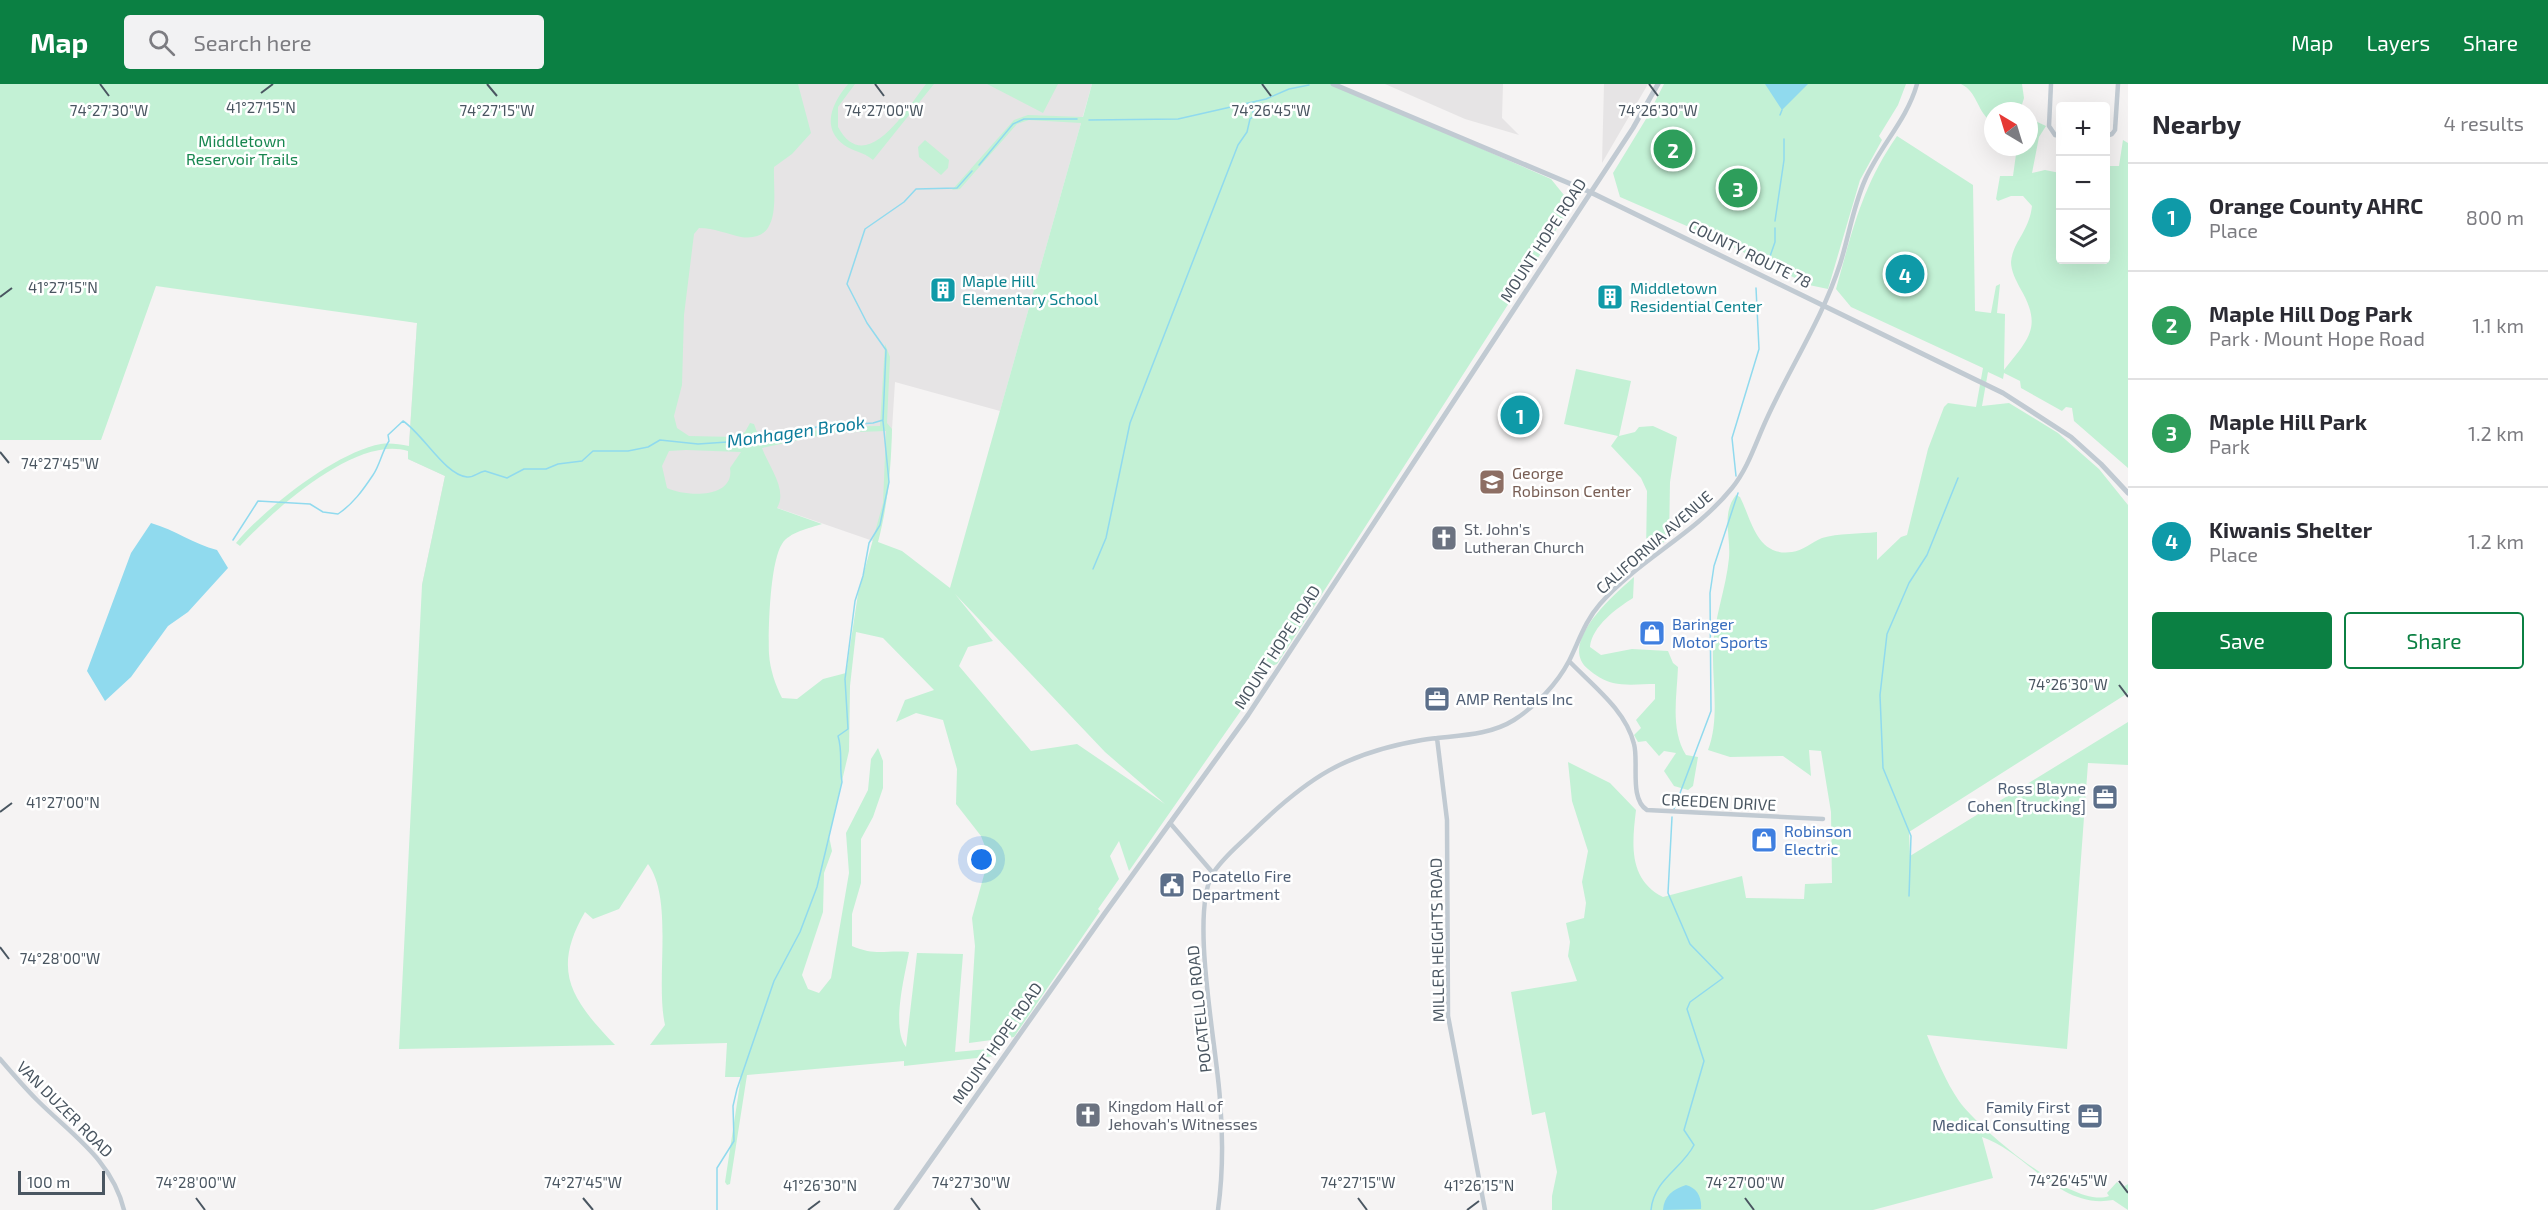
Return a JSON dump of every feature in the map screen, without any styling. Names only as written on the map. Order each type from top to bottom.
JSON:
[{"type":"street","name":"COUNTY ROUTE 78","points":[[1333,84],[1590,192],[1823,304],[2027,407],[2071,437],[2101,464],[2128,494]]},
{"type":"street","name":"MOUNT HOPE ROAD","points":[[896,1210],[1248,715],[1590,192],[1658,84]]},
{"type":"street","name":"CALIFORNIA AVENUE","points":[[1213,873],[1286,798],[1322,773],[1371,753],[1437,738],[1484,732],[1514,720],[1546,692],[1569,660],[1588,619],[1602,602],[1625,580],[1692,528],[1737,482],[1840,266],[1863,184],[1879,153],[1907,111],[1917,84]]},
{"type":"street","points":[[2051,84],[2051,130],[2056,133]]},
{"type":"street","points":[[2110,135],[2115,127],[2118,84]]},
{"type":"street","name":"CREEDEN DRIVE","points":[[1569,660],[1614,708],[1629,730],[1635,749],[1638,800],[1643,807],[1653,811],[1823,819]]},
{"type":"street","name":"MILLER HEIGHTS ROAD","points":[[1437,738],[1447,820],[1448,1016],[1485,1210]]},
{"type":"street","points":[[1170,823],[1213,873]]},
{"type":"street","name":"POCATELLO ROAD","points":[[1213,873],[1205,900],[1203,928],[1220,1099],[1221,1178],[1218,1210]]},
{"type":"street","name":"VAN DUZER ROAD","points":[[0,1059],[37,1100],[97,1155],[118,1187],[124,1210]]},
{"type":"shaded area","points":[[762,84],[1092,84],[1000,411],[895,382],[888,492],[876,542],[766,504],[422,585],[445,476],[408,459],[417,323],[387,317]]},
{"type":"shaded area","points":[[1385,84],[1503,84],[1502,118],[1519,135],[1465,119]]},
{"type":"shaded area","points":[[1604,84],[1648,84],[1602,163]]},
{"type":"green space","name":"Middletown Reservoir Trails","points":[[0,84],[798,84],[811,133],[792,154],[774,167],[774,203],[770,225],[764,233],[754,237],[741,237],[699,228],[694,234],[684,315],[682,385],[674,416],[677,428],[689,436],[736,437],[745,432],[750,423],[754,424],[761,443],[831,427],[880,426],[885,344],[890,357],[887,423],[892,429],[892,444],[887,500],[878,542],[902,551],[950,588],[1081,123],[1029,120],[1017,124],[960,189],[952,190],[1014,120],[1028,115],[1083,117],[1092,84],[1333,84],[1551,179],[1572,205],[1277,664],[1272,666],[1129,871],[1119,841],[1110,856],[1119,879],[1098,909],[1100,911],[1014,1037],[969,1043],[975,946],[972,918],[989,857],[981,836],[956,804],[957,769],[943,720],[916,713],[896,722],[905,700],[934,690],[883,638],[856,632],[850,686],[849,751],[829,836],[832,851],[824,873],[823,912],[802,975],[808,989],[819,993],[831,978],[849,873],[846,833],[868,790],[871,759],[878,748],[883,761],[883,788],[873,817],[861,839],[861,883],[852,914],[852,946],[874,952],[909,952],[899,1015],[902,1038],[906,1047],[917,953],[963,954],[955,1052],[999,1048],[995,1056],[904,1066],[904,1061],[747,1075],[730,1184],[727,1185],[725,1182],[741,1077],[725,1077],[727,1043],[650,1045],[665,1025],[662,1007],[660,898],[656,879],[648,864],[619,909],[593,919],[585,912],[569,952],[568,969],[571,984],[578,999],[615,1045],[399,1049],[422,585],[445,476],[408,459],[408,451],[387,449],[364,454],[316,479],[273,514],[240,546],[236,543],[248,529],[282,499],[343,458],[381,444],[409,446],[417,323],[156,286],[101,440],[0,440]],"holes":[[[886,431],[883,503],[858,594],[846,673],[823,679],[797,699],[782,698],[773,676],[769,654],[772,581],[775,566],[778,553],[785,540],[800,531],[822,524],[777,508],[780,501],[779,486],[762,448],[831,433]],[[669,451],[741,452],[730,468],[730,478],[725,485],[708,493],[697,494],[667,488],[662,466]],[[955,594],[1105,752],[1165,804],[1077,744],[1031,751],[959,666],[968,647],[993,641]]]},
{"type":"green space","points":[[848,84],[855,84],[838,107],[838,127],[849,141],[861,145],[873,142],[886,134],[926,84],[934,84],[873,160],[844,145],[832,130],[831,114]]},
{"type":"green space","points":[[987,84],[1058,84],[1043,113]]},
{"type":"green space","points":[[1664,84],[1906,84],[1898,105],[1879,136],[1882,140],[1860,180],[1828,289],[1809,285],[1719,240],[1620,197],[1613,173]]},
{"type":"green space","points":[[1961,84],[2022,84],[2024,98],[2023,102],[1984,102],[1984,114],[1967,88]]},
{"type":"green space","points":[[2038,122],[2046,126],[2038,142]]},
{"type":"green space","points":[[1897,136],[1973,185],[1975,311],[1991,313],[1996,286],[2000,284],[1997,313],[2005,314],[2004,370],[2026,340],[2032,323],[2027,301],[2014,275],[2011,262],[2015,248],[2028,223],[2032,206],[2023,196],[2011,196],[1998,201],[1996,199],[2000,176],[2013,176],[2016,156],[2035,156],[2032,173],[2045,170],[2056,172],[2056,264],[2110,264],[2110,166],[2119,166],[2123,140],[2128,143],[2128,468],[2074,421],[2072,408],[2066,407],[2062,411],[2021,388],[2020,381],[2004,373],[2003,379],[1988,372],[1982,406],[2009,403],[2058,433],[2099,469],[2128,505],[2128,693],[1909,832],[1910,856],[2128,722],[2128,765],[2088,763],[2067,1049],[1927,1035],[1954,1094],[1986,1130],[2028,1164],[2074,1191],[2093,1197],[2109,1196],[2107,1193],[2117,1182],[2123,1187],[2128,1184],[2128,1210],[2113,1200],[2094,1201],[2060,1188],[1998,1144],[1982,1137],[1993,1178],[1873,1210],[1552,1210],[1552,1196],[1557,1172],[1545,1112],[1532,1115],[1511,992],[1577,981],[1568,956],[1570,942],[1566,923],[1584,918],[1586,903],[1582,882],[1588,851],[1572,801],[1568,762],[1610,783],[1636,810],[1634,848],[1638,871],[1643,881],[1663,897],[1742,876],[1746,898],[1804,899],[1805,884],[1832,883],[1831,812],[1821,751],[1809,750],[1811,776],[1783,756],[1730,757],[1708,750],[1715,713],[1714,637],[1729,558],[1728,517],[1731,502],[1736,495],[1740,497],[1757,535],[1771,549],[1780,552],[1796,551],[1828,536],[1877,532],[1877,560],[1901,537],[1907,535],[1928,449],[1944,407],[1948,403],[1976,407],[1983,368],[1851,307],[1836,289],[1847,248],[1859,210],[1875,173]]},
{"type":"green space","points":[[925,140],[949,160],[948,168],[941,175],[919,157],[918,147]]},
{"type":"green space","points":[[1576,369],[1631,381],[1619,436],[1635,432],[1639,427],[1653,426],[1677,437],[1670,482],[1669,539],[1646,553],[1647,491],[1641,478],[1611,446],[1618,436],[1564,424]]},
{"type":"green space","points":[[1634,577],[1633,598],[1613,612],[1600,625],[1590,647],[1601,655],[1632,649],[1668,651],[1673,663],[1678,667],[1676,723],[1681,745],[1686,755],[1698,757],[1693,786],[1688,790],[1674,786],[1664,771],[1676,753],[1664,751],[1659,756],[1646,741],[1638,742],[1634,735],[1641,728],[1636,720],[1655,699],[1655,684],[1610,682],[1588,669],[1580,658],[1579,646],[1592,620]]},
{"type":"water","points":[[1765,84],[1808,84],[1782,110]]},
{"type":"water","points":[[151,523],[217,550],[228,568],[188,612],[168,626],[131,677],[105,701],[87,671],[131,553]]},
{"type":"water","points":[[1686,1185],[1698,1194],[1701,1209],[1663,1210],[1670,1194]]},
{"type":"waterway","name":"Monhagen Brook","points":[[1089,120],[1178,119],[1266,99],[1289,89],[1309,85]]},
{"type":"waterway","points":[[1093,569],[1106,538],[1130,423],[1238,145],[1247,132],[1250,119],[1254,116],[1252,108],[1256,101]]},
{"type":"waterway","points":[[1780,115],[1782,110]]},
{"type":"waterway","name":"Monhagen Brook","points":[[979,165],[1013,124],[1024,119],[1077,119]]},
{"type":"waterway","points":[[1775,221],[1784,160],[1784,139]]},
{"type":"waterway","name":"Monhagen Brook","points":[[233,540],[258,501],[310,504],[323,512],[338,514],[353,501],[369,481],[389,441],[388,435],[403,421],[442,462],[459,475],[469,477],[485,471],[507,478],[524,469],[546,469],[558,464],[582,461],[593,451],[628,451],[648,447],[660,440],[698,444],[757,440],[808,432],[816,427],[873,423],[883,420],[886,350],[867,323],[847,284],[865,229],[904,202],[916,189],[957,188],[972,171]]},
{"type":"waterway","points":[[1767,265],[1775,242],[1775,228]]},
{"type":"waterway","points":[[1736,476],[1732,438],[1759,349],[1756,288]]},
{"type":"waterway","points":[[717,1210],[717,1168],[734,1141],[733,1106],[737,1089],[774,981],[800,932],[817,887],[842,782],[838,736],[848,729],[845,679],[855,601],[863,576],[869,543],[880,525],[889,482],[883,421]]},
{"type":"waterway","points":[[1909,896],[1911,836],[1883,768],[1880,695],[1887,634],[1909,583],[1927,555],[1958,478]]},
{"type":"waterway","points":[[1674,809],[1711,711],[1710,593],[1714,566],[1738,493]]},
{"type":"waterway","points":[[1651,1210],[1657,1190],[1694,1145],[1684,1130],[1704,1061],[1687,1009],[1690,1002],[1723,978],[1690,944],[1668,893],[1672,817]]},
{"type":"place","name":"Maple Hill Dog Park","points":[[1673,149]]},
{"type":"place","name":"Maple Hill Park","points":[[1738,188]]},
{"type":"place","name":"Kiwanis Shelter","points":[[1905,274]]},
{"type":"place","name":"Maple Hill Elementary School","points":[[943,290]]},
{"type":"place","name":"Middletown Residential Center","points":[[1610,297]]},
{"type":"place","name":"Orange County AHRC","points":[[1520,415]]},
{"type":"place","name":"George Robinson Center","points":[[1492,482]]},
{"type":"place","name":"St. John's Lutheran Church","points":[[1444,538]]},
{"type":"place","name":"Baringer Motor Sports","points":[[1652,633]]},
{"type":"place","name":"AMP Rentals Inc","points":[[1437,699]]},
{"type":"place","name":"Ross Blayne Cohen [trucking]","points":[[2105,797]]},
{"type":"place","name":"Robinson Electric","points":[[1764,840]]},
{"type":"place","name":"Pocatello Fire Department","points":[[1172,885]]},
{"type":"place","name":"Kingdom Hall of Jehovah's Witnesses","points":[[1088,1115]]},
{"type":"place","name":"Family First Medical Consulting","points":[[2090,1116]]}]
